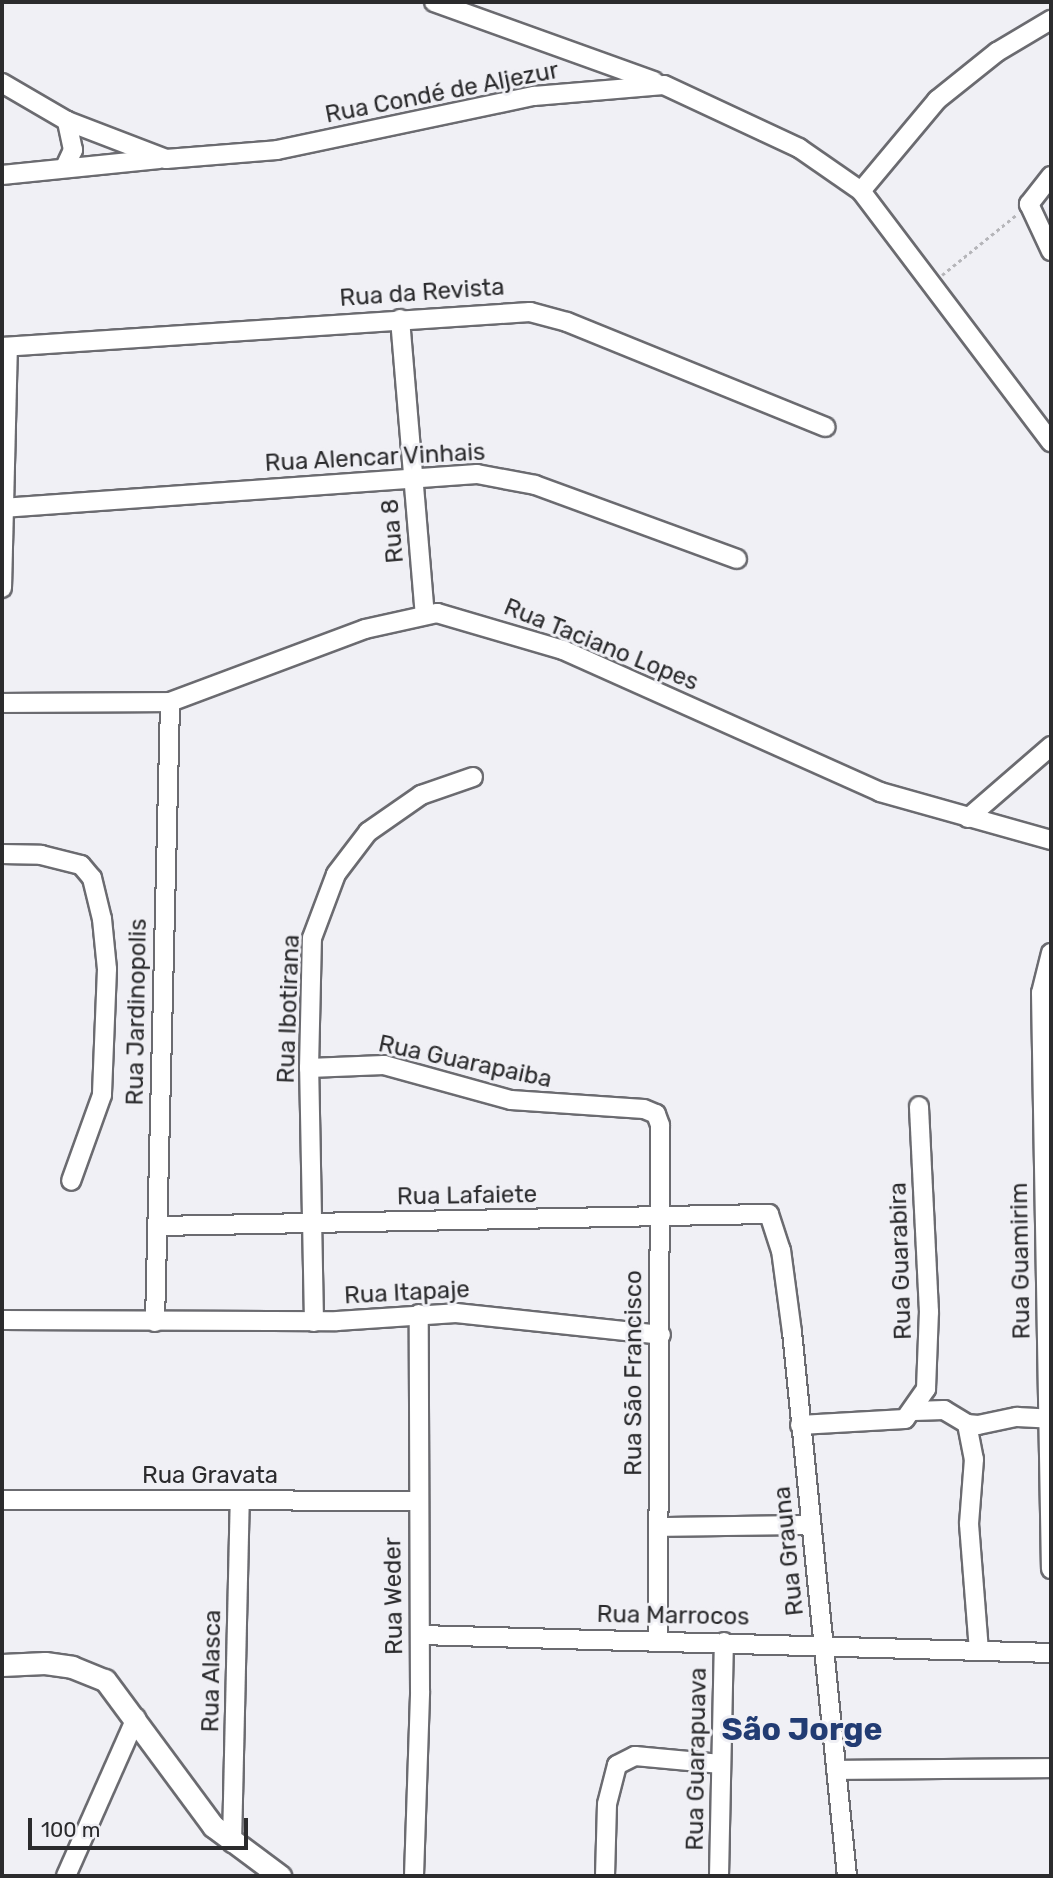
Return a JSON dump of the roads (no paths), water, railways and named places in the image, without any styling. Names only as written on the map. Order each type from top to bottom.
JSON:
[{"type":"street","points":[[434,2],[664,85],[799,148],[860,191],[933,283],[1051,442]]},
{"type":"street","points":[[860,191],[937,100],[997,52],[1051,20]]},
{"type":"street","name":"Rua Condé de Aljezur","points":[[2,83],[66,121],[166,159],[277,150],[492,103],[664,85]]},
{"type":"street","points":[[65,167],[74,139],[66,121]]},
{"type":"street","points":[[2,175],[166,159]]},
{"type":"street","points":[[1051,176],[1029,204],[1051,251]]},
{"type":"street","name":"Rua da Revista","points":[[5,347],[501,311],[541,314],[825,427]]},
{"type":"street","name":"Rua 8","points":[[400,318],[425,614]]},
{"type":"street","points":[[2,588],[5,347]]},
{"type":"street","name":"Rua Alencar Vinhais","points":[[4,507],[412,475],[477,474],[522,481],[737,559]]},
{"type":"street","name":"Rua Taciano Lopes","points":[[2,703],[170,702],[365,629],[425,614],[476,621],[563,650],[880,793],[1051,840]]},
{"type":"street","name":"Rua Jardinopolis","points":[[155,1322],[170,702]]},
{"type":"street","points":[[968,818],[1051,746]]},
{"type":"street","name":"Rua Ibotirana","points":[[314,1322],[316,1222],[309,1068],[312,938],[336,874],[368,832],[421,795],[473,777]]},
{"type":"street","points":[[2,854],[41,855],[81,864],[92,878],[103,919],[107,969],[102,1095],[71,1181]]},
{"type":"street","name":"Rua Guamirim","points":[[1051,953],[1041,993],[1051,1569]]},
{"type":"street","name":"Rua Guarapaiba","points":[[309,1068],[384,1065],[511,1100],[652,1110]]},
{"type":"street","name":"Rua Guarabira","points":[[914,1411],[926,1389],[928,1369],[926,1215],[919,1106]]},
{"type":"street","name":"Rua São Francisco","points":[[652,1110],[660,1125],[657,1218],[661,1335],[659,1639]]},
{"type":"street","name":"Rua Lafaiete","points":[[158,1226],[762,1214],[775,1220]]},
{"type":"street","name":"Rua Grauna","points":[[775,1220],[825,1643],[848,1876]]},
{"type":"street","name":"Rua Itapaje","points":[[2,1320],[314,1322],[419,1314],[479,1314],[661,1335]]},
{"type":"street","name":"Rua Weder","points":[[414,1876],[420,1635],[419,1314]]},
{"type":"street","points":[[800,1425],[905,1419],[914,1411],[944,1410],[967,1424],[1017,1417],[1049,1420]]},
{"type":"street","points":[[967,1424],[974,1459],[969,1524],[979,1650]]},
{"type":"street","name":"Rua Gravata","points":[[2,1500],[418,1501]]},
{"type":"street","name":"Rua Alasca","points":[[232,1843],[240,1501]]},
{"type":"street","points":[[659,1528],[811,1525]]},
{"type":"street","name":"Rua Marrocos","points":[[420,1635],[825,1643],[1051,1653]]},
{"type":"street","name":"Rua Guarapuava","points":[[719,1876],[724,1642]]},
{"type":"street","points":[[4,1668],[45,1663],[100,1676],[136,1718],[197,1807],[255,1870],[280,1876]]},
{"type":"street","points":[[66,1876],[136,1718]]},
{"type":"street","points":[[605,1876],[607,1804],[617,1765],[635,1756],[722,1765]]},
{"type":"street","points":[[836,1770],[1051,1768]]},
{"type":"district","name":"São Jorge","points":[[802,1729]]}]
